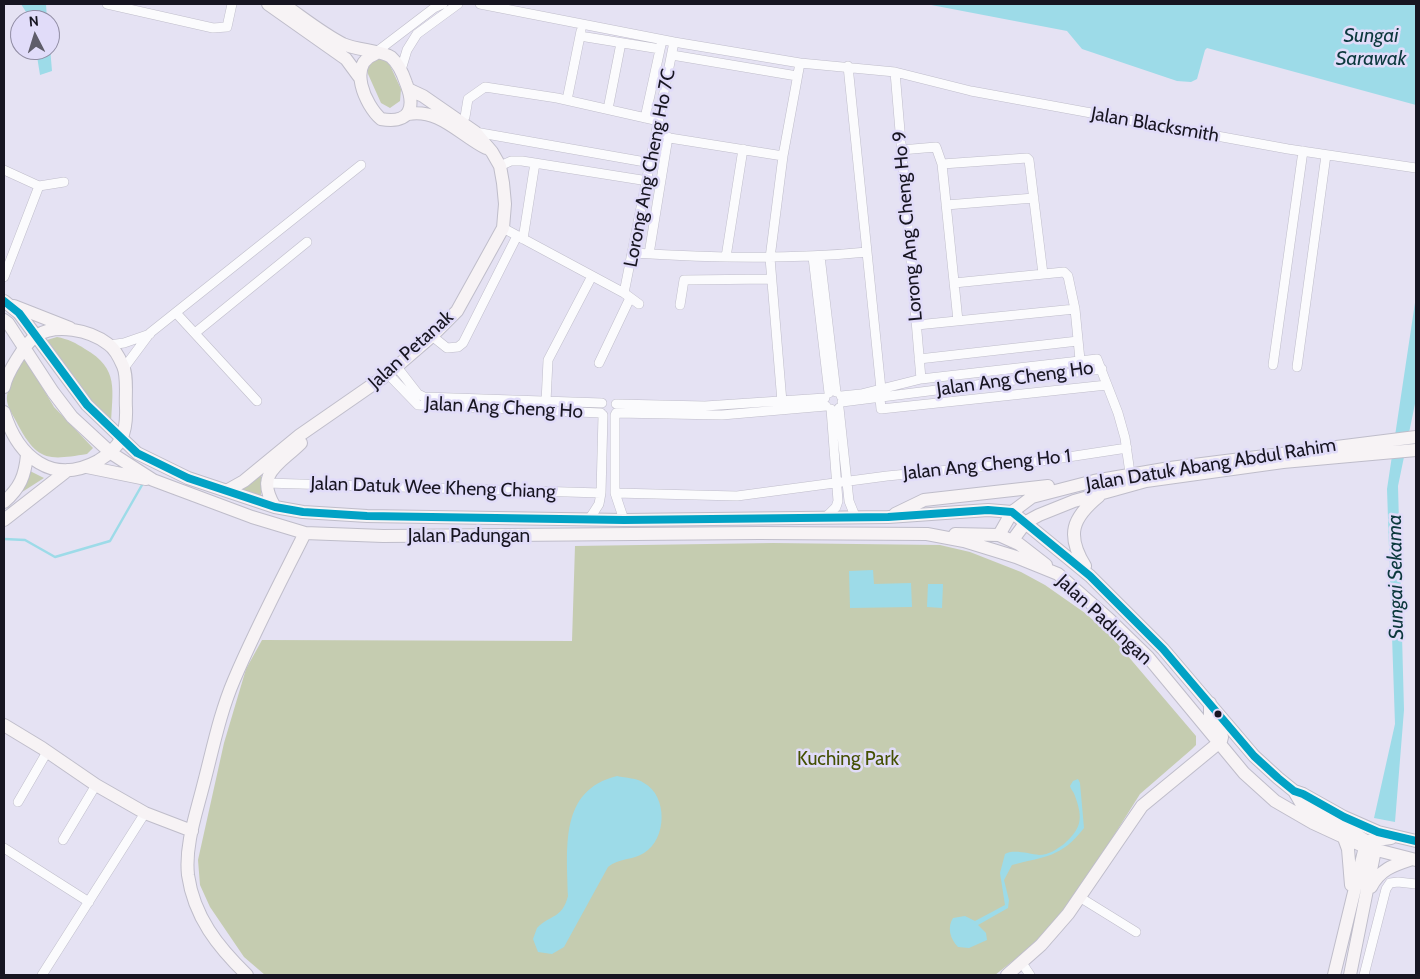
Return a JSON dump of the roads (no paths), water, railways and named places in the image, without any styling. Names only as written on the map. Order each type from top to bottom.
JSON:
[{"type":"main road","points":[[268,4],[346,58],[360,78],[371,107],[381,119],[394,121],[402,119],[408,114],[426,112],[436,116],[470,140],[492,152]]},
{"type":"main road","points":[[283,4],[345,45],[392,58],[401,70],[412,99],[408,114]]},
{"type":"main road","points":[[360,78],[360,71],[365,59],[375,54]]},
{"type":"main road","name":"Jalan Petanak","points":[[228,490],[244,481],[275,454],[436,341],[457,311],[503,228],[505,204],[500,166],[492,152],[475,132],[423,96],[408,89]]},
{"type":"main road","points":[[7,302],[92,335],[109,345],[124,368],[126,424],[123,438],[111,453],[87,467]]},
{"type":"main road","name":"Jalan Padungan","points":[[7,302],[37,335],[87,405],[137,453],[188,478],[275,507],[303,512],[366,516],[624,520],[888,517],[988,510],[1012,512],[1090,576],[1163,649],[1254,756],[1294,791],[1372,843]]},
{"type":"main road","name":"Jalan Padungan","points":[[4,320],[8,323],[24,350],[72,417],[111,453],[153,480],[252,517],[305,532],[383,536],[750,533],[927,534],[981,546],[1016,557],[1058,574],[1110,620],[1148,658],[1244,773],[1275,801],[1344,838],[1372,843]]},
{"type":"main road","points":[[4,385],[24,350],[37,335],[73,329]]},
{"type":"main road","points":[[4,412],[9,434],[27,455],[49,469],[68,470],[87,467],[153,480]]},
{"type":"main road","name":"Jalan Petanak","points":[[266,483],[273,468],[322,422]]},
{"type":"main road","name":"Jalan Datuk Abang Abdul Rahim","points":[[1026,522],[1074,501],[1146,481],[1383,446],[1416,437]]},
{"type":"main road","name":"Jalan Datuk Abang Abdul Rahim","points":[[1012,512],[1032,497],[1130,473],[1383,446],[1414,450]]},
{"type":"main road","points":[[4,502],[17,490],[23,478],[27,455]]},
{"type":"main road","points":[[4,520],[68,470]]},
{"type":"main road","points":[[888,517],[924,500],[1094,481]]},
{"type":"main road","points":[[266,483],[268,496],[275,507]]},
{"type":"main road","points":[[1090,576],[1077,554],[1073,536],[1078,517],[1102,492]]},
{"type":"main road","points":[[999,535],[1012,512]]},
{"type":"main road","points":[[1012,541],[1026,522]]},
{"type":"main road","points":[[246,975],[223,952],[207,929],[195,902],[188,875],[192,831],[220,719],[234,680],[305,532]]},
{"type":"main road","points":[[927,534],[999,535],[1012,541],[1058,574]]},
{"type":"main road","points":[[1007,975],[1022,963],[1056,929],[1081,898],[1136,813],[1218,744],[1222,736],[1210,722],[1210,703]]},
{"type":"main road","points":[[4,725],[96,785],[146,814],[192,831]]},
{"type":"main road","points":[[1344,838],[1350,860],[1351,900]]},
{"type":"main road","points":[[1372,843],[1398,838],[1416,841]]},
{"type":"main road","points":[[1372,843],[1414,859]]},
{"type":"main road","points":[[1354,975],[1372,843]]},
{"type":"main road","points":[[1334,975],[1351,900],[1372,843]]},
{"type":"main road","points":[[1366,895],[1379,874],[1395,865],[1414,859]]},
{"type":"street","points":[[107,4],[213,28],[227,26],[232,4]]},
{"type":"street","points":[[375,54],[434,8],[443,4]]},
{"type":"street","points":[[401,70],[407,50],[417,34],[458,4]]},
{"type":"street","points":[[480,4],[523,8],[661,45]]},
{"type":"street","points":[[567,100],[582,24]]},
{"type":"street","points":[[580,36],[622,43],[661,45]]},
{"type":"street","name":"Jalan Blacksmith","points":[[661,45],[674,42],[800,63],[848,66],[895,72],[971,91],[1326,155],[1416,168]]},
{"type":"street","name":"Lorong Ang Cheng Ho 7C","points":[[599,363],[627,296],[633,253],[674,42]]},
{"type":"street","points":[[608,109],[622,43]]},
{"type":"street","points":[[646,118],[661,45]]},
{"type":"street","points":[[672,55],[797,76]]},
{"type":"street","points":[[782,402],[770,258],[783,156],[800,63]]},
{"type":"street","points":[[848,66],[881,393],[881,409],[1107,385]]},
{"type":"street","name":"Lorong Ang Cheng Ho 9","points":[[895,72],[921,379]]},
{"type":"street","points":[[461,122],[465,118],[468,99],[485,87],[567,100],[660,121]]},
{"type":"street","points":[[475,132],[651,163]]},
{"type":"street","points":[[657,136],[783,156]]},
{"type":"street","points":[[649,254],[668,137]]},
{"type":"street","points":[[901,150],[936,146],[942,164],[958,321]]},
{"type":"street","points":[[726,257],[744,149]]},
{"type":"street","points":[[1272,365],[1303,151]]},
{"type":"street","points":[[1297,367],[1326,155]]},
{"type":"street","points":[[942,164],[1027,158],[1030,160],[1043,274]]},
{"type":"street","points":[[500,166],[511,161],[535,163],[648,181]]},
{"type":"street","points":[[436,341],[453,348],[463,343],[520,238],[535,163]]},
{"type":"street","points":[[124,368],[150,334],[361,165]]},
{"type":"street","points":[[4,170],[39,186],[64,182]]},
{"type":"street","points":[[4,277],[39,186]]},
{"type":"street","points":[[946,205],[1034,198]]},
{"type":"street","points":[[503,228],[592,276],[639,304]]},
{"type":"street","points":[[195,334],[307,242]]},
{"type":"street","points":[[633,253],[770,258],[816,257],[867,252]]},
{"type":"street","points":[[816,257],[834,401],[850,506],[855,516]]},
{"type":"street","points":[[954,283],[1066,273],[1075,308],[1080,360]]},
{"type":"street","points":[[546,402],[548,360],[592,276]]},
{"type":"street","points":[[680,305],[684,280],[771,279]]},
{"type":"street","points":[[916,325],[1075,308]]},
{"type":"street","points":[[177,314],[257,401]]},
{"type":"street","points":[[109,345],[124,343],[150,334]]},
{"type":"street","points":[[919,359],[1078,341]]},
{"type":"street","name":"Jalan Ang Cheng Ho","points":[[616,411],[722,415],[881,393],[1102,369],[1097,359],[1080,360],[921,379],[881,393]]},
{"type":"street","points":[[1102,369],[1127,448],[1130,473]]},
{"type":"street","name":"Jalan Ang Cheng Ho","points":[[393,371],[418,394],[424,397],[546,402],[602,410]]},
{"type":"street","name":"Jalan Ang Cheng Ho","points":[[393,371],[418,405],[602,410]]},
{"type":"street","points":[[590,518],[599,504],[601,493],[602,410],[608,401],[616,411],[615,493],[624,520]]},
{"type":"street","points":[[825,518],[836,507],[838,502],[834,401]]},
{"type":"street","name":"Jalan Ang Cheng Ho","points":[[616,411],[834,401]]},
{"type":"street","points":[[602,410],[610,417],[616,411]]},
{"type":"street","name":"Jalan Ang Cheng Ho 1","points":[[847,483],[887,476],[1032,462],[1127,448]]},
{"type":"street","name":"Jalan Datuk Wee Kheng Chiang","points":[[266,483],[601,493]]},
{"type":"street","points":[[615,493],[737,496],[847,483]]},
{"type":"street","points":[[18,802],[48,752]]},
{"type":"street","points":[[63,840],[96,785]]},
{"type":"street","points":[[42,975],[146,814]]},
{"type":"street","points":[[4,848],[88,902]]},
{"type":"street","points":[[1354,975],[1386,889],[1390,883],[1416,884]]},
{"type":"street","points":[[1081,898],[1136,932]]},
{"type":"street","points":[[1022,963],[1030,975]]},
{"type":"water","points":[[21,4],[46,4],[46,10],[25,10]]},
{"type":"water","name":"Sungai Sarawak","points":[[926,4],[1416,4],[1416,105],[1207,48],[1197,79],[1191,82],[1177,81],[1082,49],[1067,31]]},
{"type":"water","points":[[38,60],[51,60],[52,71],[40,75]]},
{"type":"water","name":"Sungai Sekama","points":[[1416,296],[1416,399],[1398,486],[1404,710],[1395,822],[1374,818],[1395,724],[1387,489]]},
{"type":"water","points":[[873,570],[874,584],[911,583],[912,607],[850,608],[849,571]]},
{"type":"water","points":[[928,584],[943,584],[942,608],[927,607]]},
{"type":"water","points":[[617,776],[641,781],[652,789],[661,807],[662,818],[657,838],[652,847],[644,853],[608,867],[564,947],[552,954],[538,952],[533,939],[537,928],[563,909],[568,896],[568,841],[570,823],[576,807],[585,794],[598,783]]},
{"type":"water","points":[[1078,779],[1084,828],[1076,838],[1060,851],[1012,865],[1004,880],[1009,900],[1008,908],[978,925],[986,933],[987,940],[969,948],[958,947],[950,933],[950,925],[953,918],[965,916],[975,921],[1005,905],[1000,873],[1005,854],[1017,852],[1046,854],[1064,844],[1078,828],[1080,817],[1078,804],[1070,786],[1073,781]]},
{"type":"waterway","points":[[4,539],[25,540],[55,557],[110,541],[142,485]]},
{"type":"park label","name":"Kuching Park","points":[[848,759]]}]
